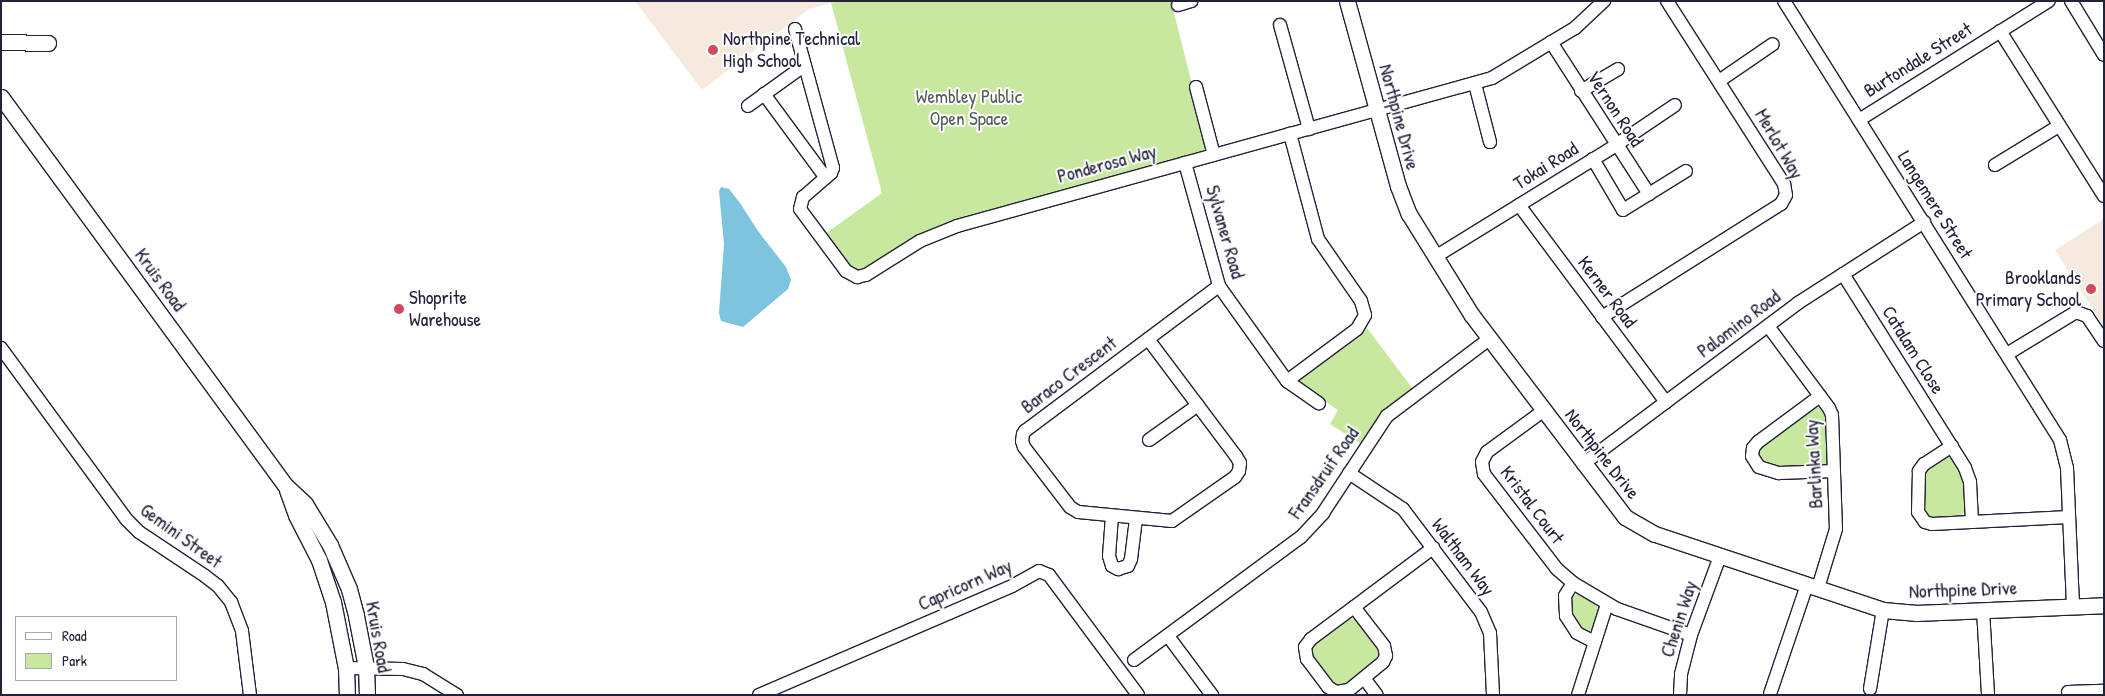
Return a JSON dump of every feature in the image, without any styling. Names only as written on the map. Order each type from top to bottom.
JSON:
[{"type":"street","name":"Northpine Drive","points":[[1347,1],[1401,196],[1471,314],[1617,509],[1635,524],[1654,534],[1884,610],[1918,614],[2104,605]]},
{"type":"street","name":"Ponderosa Way","points":[[826,178],[803,196],[800,209],[846,271],[857,277],[866,275],[920,241],[957,226],[1474,84],[1500,75],[1575,28],[1604,1]]},
{"type":"street","name":"Merlot Way","points":[[1602,317],[1781,204],[1785,198],[1784,184],[1667,1]]},
{"type":"street","name":"Langemere Street","points":[[1784,1],[2060,440],[2067,468],[2073,606]]},
{"type":"street","name":"Burtondale Street","points":[[1859,120],[2049,1]]},
{"type":"street","points":[[2071,1],[2104,55]]},
{"type":"street","points":[[1280,25],[1309,129]]},
{"type":"street","points":[[764,94],[826,178],[833,168],[795,29]]},
{"type":"street","points":[[2000,31],[2104,196]]},
{"type":"street","points":[[1,42],[48,43]]},
{"type":"street","name":"Vernon Road","points":[[1552,42],[1581,92],[1649,194]]},
{"type":"street","points":[[1719,81],[1773,44]]},
{"type":"street","points":[[748,106],[805,64]]},
{"type":"street","points":[[1581,92],[1618,70]]},
{"type":"street","points":[[1474,84],[1490,142]]},
{"type":"street","points":[[1196,87],[1214,155]]},
{"type":"street","name":"Kruis Road","points":[[1,97],[286,486],[305,504],[330,545],[349,589],[366,667],[367,695]]},
{"type":"street","name":"Tokai Road","points":[[1435,256],[1616,145],[1675,105]]},
{"type":"street","points":[[1995,165],[2059,126]]},
{"type":"street","points":[[1287,381],[1357,328],[1365,315],[1361,300],[1318,239],[1290,134]]},
{"type":"street","points":[[1593,159],[1624,210],[1686,171]]},
{"type":"street","name":"Sylvaner Road","points":[[1185,163],[1219,286],[1287,381],[1319,403]]},
{"type":"street","name":"Kerner Road","points":[[1519,205],[1666,402]]},
{"type":"street","name":"Palomino Road","points":[[1583,464],[1798,303],[1924,222]]},
{"type":"street","name":"Catalam Close","points":[[1843,274],[1952,446],[1968,476],[1972,522]]},
{"type":"street","name":"Baraco Crescent","points":[[1148,339],[1238,459],[1239,471],[1235,477],[1175,520],[1136,519],[1082,514],[1073,510],[1024,447],[1022,437],[1025,431],[1148,339],[1219,286]]},
{"type":"street","points":[[2007,354],[2076,312],[2087,316],[2104,341]]},
{"type":"street","name":"Barlinka Way","points":[[1768,326],[1832,415],[1836,529],[1770,694]]},
{"type":"street","name":"Fransdruif Road","points":[[1134,660],[1301,537],[1323,513],[1387,416],[1489,339]]},
{"type":"street","name":"Gemini Street","points":[[1,348],[127,520],[147,537],[218,586],[231,602],[242,631],[250,695]]},
{"type":"street","points":[[1820,396],[1758,442],[1753,448],[1752,456],[1759,467],[1779,473],[1834,472]]},
{"type":"street","points":[[1149,440],[1198,405]]},
{"type":"street","name":"Kristal Court","points":[[1543,411],[1488,452],[1483,458],[1484,474],[1557,569],[1572,582],[1607,604],[1691,635]]},
{"type":"street","points":[[1952,446],[1924,464],[1919,470],[1919,515],[1925,522],[1932,524],[2069,517]]},
{"type":"street","name":"Waltham Way","points":[[1348,473],[1403,509],[1434,548],[1487,624],[1491,643],[1493,695]]},
{"type":"street","name":"Kruis Road","points":[[286,486],[296,515],[319,560],[330,594],[346,668],[347,695]]},
{"type":"street","points":[[1112,516],[1109,556],[1112,566],[1118,569],[1128,566],[1131,559],[1136,519]]},
{"type":"street","points":[[1354,607],[1386,653],[1383,662],[1345,692],[1333,691],[1307,659],[1304,651],[1311,639],[1354,607],[1434,548]]},
{"type":"street","name":"Chenin Way","points":[[1680,695],[1681,674],[1691,635],[1720,556]]},
{"type":"street","name":"Capricorn Way","points":[[759,695],[1012,586],[1039,571],[1049,575],[1138,695]]},
{"type":"street","points":[[1572,582],[1566,596],[1566,616],[1577,633],[1595,642]]},
{"type":"street","points":[[1578,695],[1607,604]]},
{"type":"street","points":[[1870,689],[1884,610]]},
{"type":"street","points":[[1983,610],[1988,695]]},
{"type":"street","points":[[1168,636],[1212,695]]},
{"type":"street","points":[[346,668],[403,669],[423,674],[457,695]]},
{"type":"street","points":[[1364,678],[1376,695]]},
{"type":"street","points":[[2068,692],[2104,691]]},
{"type":"shaded area","name":"Northpine Technical High School","points":[[635,1],[839,1],[809,9],[702,90]]},
{"type":"shaded area","name":"Brooklands Primary School","points":[[2104,219],[2104,327],[2055,250]]},
{"type":"green space","name":"Wembley Public Open Space","points":[[839,1],[1171,1],[1206,140],[1206,147],[1202,153],[992,211],[864,271],[853,271],[825,234],[882,193],[831,3]]},
{"type":"green space","points":[[1367,328],[1413,389],[1361,444],[1330,424],[1338,410],[1301,386],[1299,381],[1303,375]]},
{"type":"green space","points":[[1812,407],[1820,408],[1827,415],[1828,460],[1825,465],[1783,469],[1760,461],[1758,450]]},
{"type":"green space","points":[[1945,457],[1953,458],[1964,477],[1967,509],[1959,518],[1933,520],[1924,514],[1923,472]]},
{"type":"green space","points":[[1577,594],[1593,602],[1599,611],[1590,631],[1584,631],[1572,620],[1571,598]]},
{"type":"green space","points":[[1347,618],[1356,619],[1380,648],[1381,656],[1346,685],[1334,685],[1311,658],[1311,646]]},
{"type":"water","points":[[721,187],[729,189],[740,203],[758,231],[786,267],[791,280],[788,289],[743,327],[721,321],[719,313],[724,244],[719,191]]},
{"type":"place","name":"Northpine Technical High School","points":[[713,50]]},
{"type":"place","name":"Brooklands Primary School","points":[[2091,289]]},
{"type":"place","name":"Shoprite Warehouse","points":[[399,309]]}]
